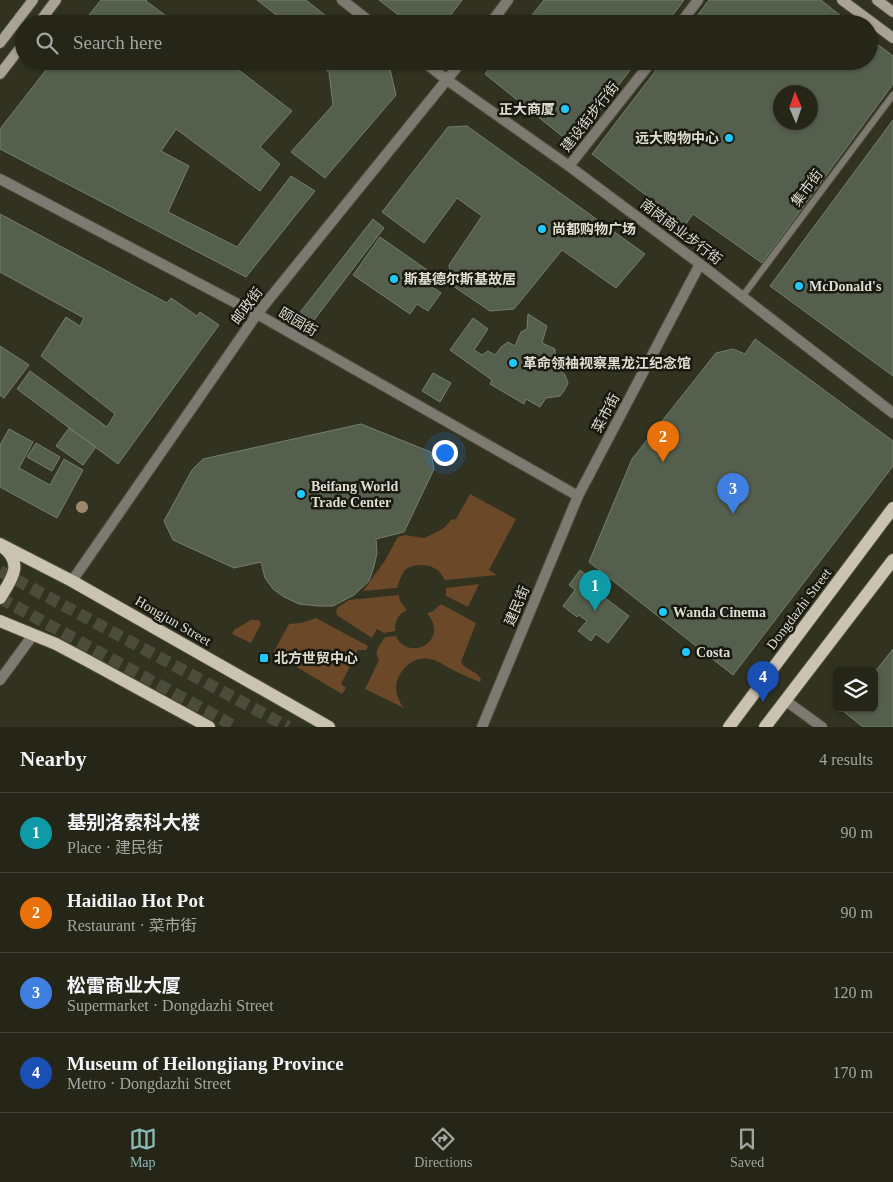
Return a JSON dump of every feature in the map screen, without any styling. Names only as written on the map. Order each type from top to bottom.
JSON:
[{"type":"main road","points":[[21,15],[33,0]]},
{"type":"main road","points":[[45,15],[56,0]]},
{"type":"main road","points":[[842,0],[862,15]]},
{"type":"main road","points":[[877,0],[893,12]]},
{"type":"main road","points":[[0,43],[15,23]]},
{"type":"main road","points":[[878,27],[893,38]]},
{"type":"main road","points":[[0,74],[15,54]]},
{"type":"main road","name":"Dongdazhi Street","points":[[729,727],[893,508]]},
{"type":"main road","points":[[0,544],[12,554],[15,565],[9,582],[0,598]]},
{"type":"main road","name":"Hongjun Street","points":[[0,544],[72,581],[329,727]]},
{"type":"main road","points":[[765,727],[893,560]]},
{"type":"main road","points":[[0,621],[56,644],[88,660],[209,727]]},
{"type":"street","points":[[342,0],[361,15]]},
{"type":"street","points":[[497,15],[508,0]]},
{"type":"street","points":[[687,15],[698,0]]},
{"type":"street","name":"南岗商业步行街","points":[[435,70],[569,166],[700,264],[893,413]]},
{"type":"street","name":"邮政街","points":[[72,581],[257,314],[455,70]]},
{"type":"street","name":"建设街步行街","points":[[569,166],[645,70]]},
{"type":"street","name":"颐园街","points":[[0,180],[257,314],[578,496]]},
{"type":"street","name":"菜市街","points":[[578,496],[700,264]]},
{"type":"street","name":"建民街","points":[[482,727],[578,496]]},
{"type":"street","points":[[0,680],[34,635]]},
{"type":"street","points":[[786,700],[822,727]]},
{"type":"lane","name":"集市街","points":[[742,296],[893,95]]},
{"type":"shaded area","points":[[470,494],[516,519],[489,570],[497,575],[445,580],[436,569],[416,565],[404,571],[397,588],[363,591],[384,562],[398,537],[405,535],[424,538],[437,532],[451,520],[456,519]]},
{"type":"shaded area","points":[[479,584],[468,607],[446,596],[446,588]]},
{"type":"shaded area","points":[[399,595],[400,601],[407,610],[398,618],[395,631],[384,633],[377,629],[372,638],[336,613],[337,608],[349,600]]},
{"type":"shaded area","points":[[441,604],[476,623],[461,662],[465,667],[477,674],[481,680],[480,682],[452,670],[437,661],[424,658],[409,663],[397,680],[399,701],[404,708],[365,689],[379,660],[377,651],[385,637],[396,636],[401,644],[409,648],[425,646],[431,640],[434,633],[433,624],[427,613],[432,612]]},
{"type":"shaded area","points":[[316,618],[368,646],[366,650],[358,650],[341,684],[346,688],[342,694],[273,653],[289,624],[301,623]]},
{"type":"shaded area","points":[[251,620],[259,620],[261,624],[251,643],[232,634],[234,630]]},
{"type":"building","points":[[101,0],[147,0],[165,15],[89,15]]},
{"type":"building","points":[[257,0],[306,0],[325,15],[276,15]]},
{"type":"building","points":[[379,0],[462,0],[451,15],[398,15]]},
{"type":"building","points":[[544,0],[684,0],[673,15],[532,15]]},
{"type":"building","points":[[709,0],[821,0],[840,15],[698,15]]},
{"type":"building","name":"远大购物中心","points":[[878,45],[893,56],[893,84],[762,263],[693,214],[685,225],[592,154],[656,70],[878,70]]},
{"type":"building","points":[[46,70],[239,70],[292,111],[260,147],[280,164],[260,191],[176,129],[161,151],[189,166],[168,212],[237,247],[291,176],[315,191],[246,277],[0,149],[0,129]]},
{"type":"building","points":[[326,70],[390,70],[396,95],[325,178],[291,152],[333,105],[329,72]]},
{"type":"building","name":"正大商厦","points":[[488,70],[630,70],[573,145],[485,74]]},
{"type":"building","points":[[893,120],[893,376],[770,286]]},
{"type":"building","name":"尚都购物广场","points":[[467,126],[645,254],[616,288],[562,250],[514,309],[490,311],[453,286],[449,265],[482,216],[457,198],[424,243],[382,212],[448,127]]},
{"type":"building","points":[[0,214],[167,303],[171,298],[197,316],[200,312],[219,325],[118,464],[17,389],[30,371],[107,427],[115,414],[41,356],[66,317],[80,326],[84,318],[0,272]]},
{"type":"building","points":[[373,219],[384,228],[311,324],[298,315]]},
{"type":"building","name":"斯基德尔斯基故居","points":[[380,237],[433,274],[427,283],[441,293],[428,311],[417,304],[410,314],[353,275]]},
{"type":"building","name":"革命领袖视察黑龙江纪念馆","points":[[528,314],[547,326],[542,343],[555,349],[558,365],[568,383],[560,396],[546,398],[540,407],[526,399],[524,404],[490,384],[492,380],[450,350],[473,318],[488,329],[474,350],[482,355],[488,351],[495,355],[508,342],[515,346],[521,332],[527,329]]},
{"type":"building","points":[[755,339],[893,441],[893,466],[733,675],[589,562],[632,459],[716,353],[733,349],[745,354]]},
{"type":"building","points":[[0,346],[29,365],[4,398],[0,395]]},
{"type":"building","points":[[433,373],[451,383],[440,402],[422,391]]},
{"type":"building","name":"Beifang World Trade Center","points":[[361,424],[431,452],[434,469],[404,532],[376,539],[377,553],[369,581],[354,595],[333,606],[299,604],[273,589],[265,578],[261,562],[234,568],[173,540],[164,521],[192,470],[203,459]]},
{"type":"building","points":[[69,428],[96,447],[83,465],[56,446]]},
{"type":"building","points":[[9,429],[33,442],[19,468],[50,485],[64,459],[83,470],[57,518],[0,487],[0,445]]},
{"type":"building","points":[[36,443],[60,457],[52,471],[27,457]]},
{"type":"building","points":[[580,570],[609,593],[605,598],[629,616],[608,643],[596,634],[591,641],[578,631],[587,621],[579,615],[577,617],[563,606],[575,590],[569,585]]},
{"type":"building","points":[[893,649],[893,727],[863,727],[844,712],[878,712],[878,668]]},
{"type":"tunnel","points":[[0,571],[288,727]]},
{"type":"tunnel","points":[[0,598],[236,727]]},
{"type":"place","name":"正大商厦","points":[[565,109]]},
{"type":"place","name":"远大购物中心","points":[[729,138]]},
{"type":"place","name":"尚都购物广场","points":[[542,229]]},
{"type":"place","name":"斯基德尔斯基故居","points":[[394,279]]},
{"type":"place","name":"McDonald's","points":[[799,286]]},
{"type":"place","name":"革命领袖视察黑龙江纪念馆","points":[[513,363]]},
{"type":"place","name":"Haidilao Hot Pot","points":[[663,462]]},
{"type":"place","name":"Beifang World Trade Center","points":[[301,494]]},
{"type":"place","name":"松雷商业大厦","points":[[733,514]]},
{"type":"place","name":"基别洛索科大楼","points":[[595,611]]},
{"type":"place","name":"Wanda Cinema","points":[[663,612]]},
{"type":"place","name":"Costa","points":[[686,652]]},
{"type":"place","name":"北方世贸中心","points":[[264,658]]},
{"type":"place","name":"Museum of Heilongjiang Province","points":[[763,702]]}]
